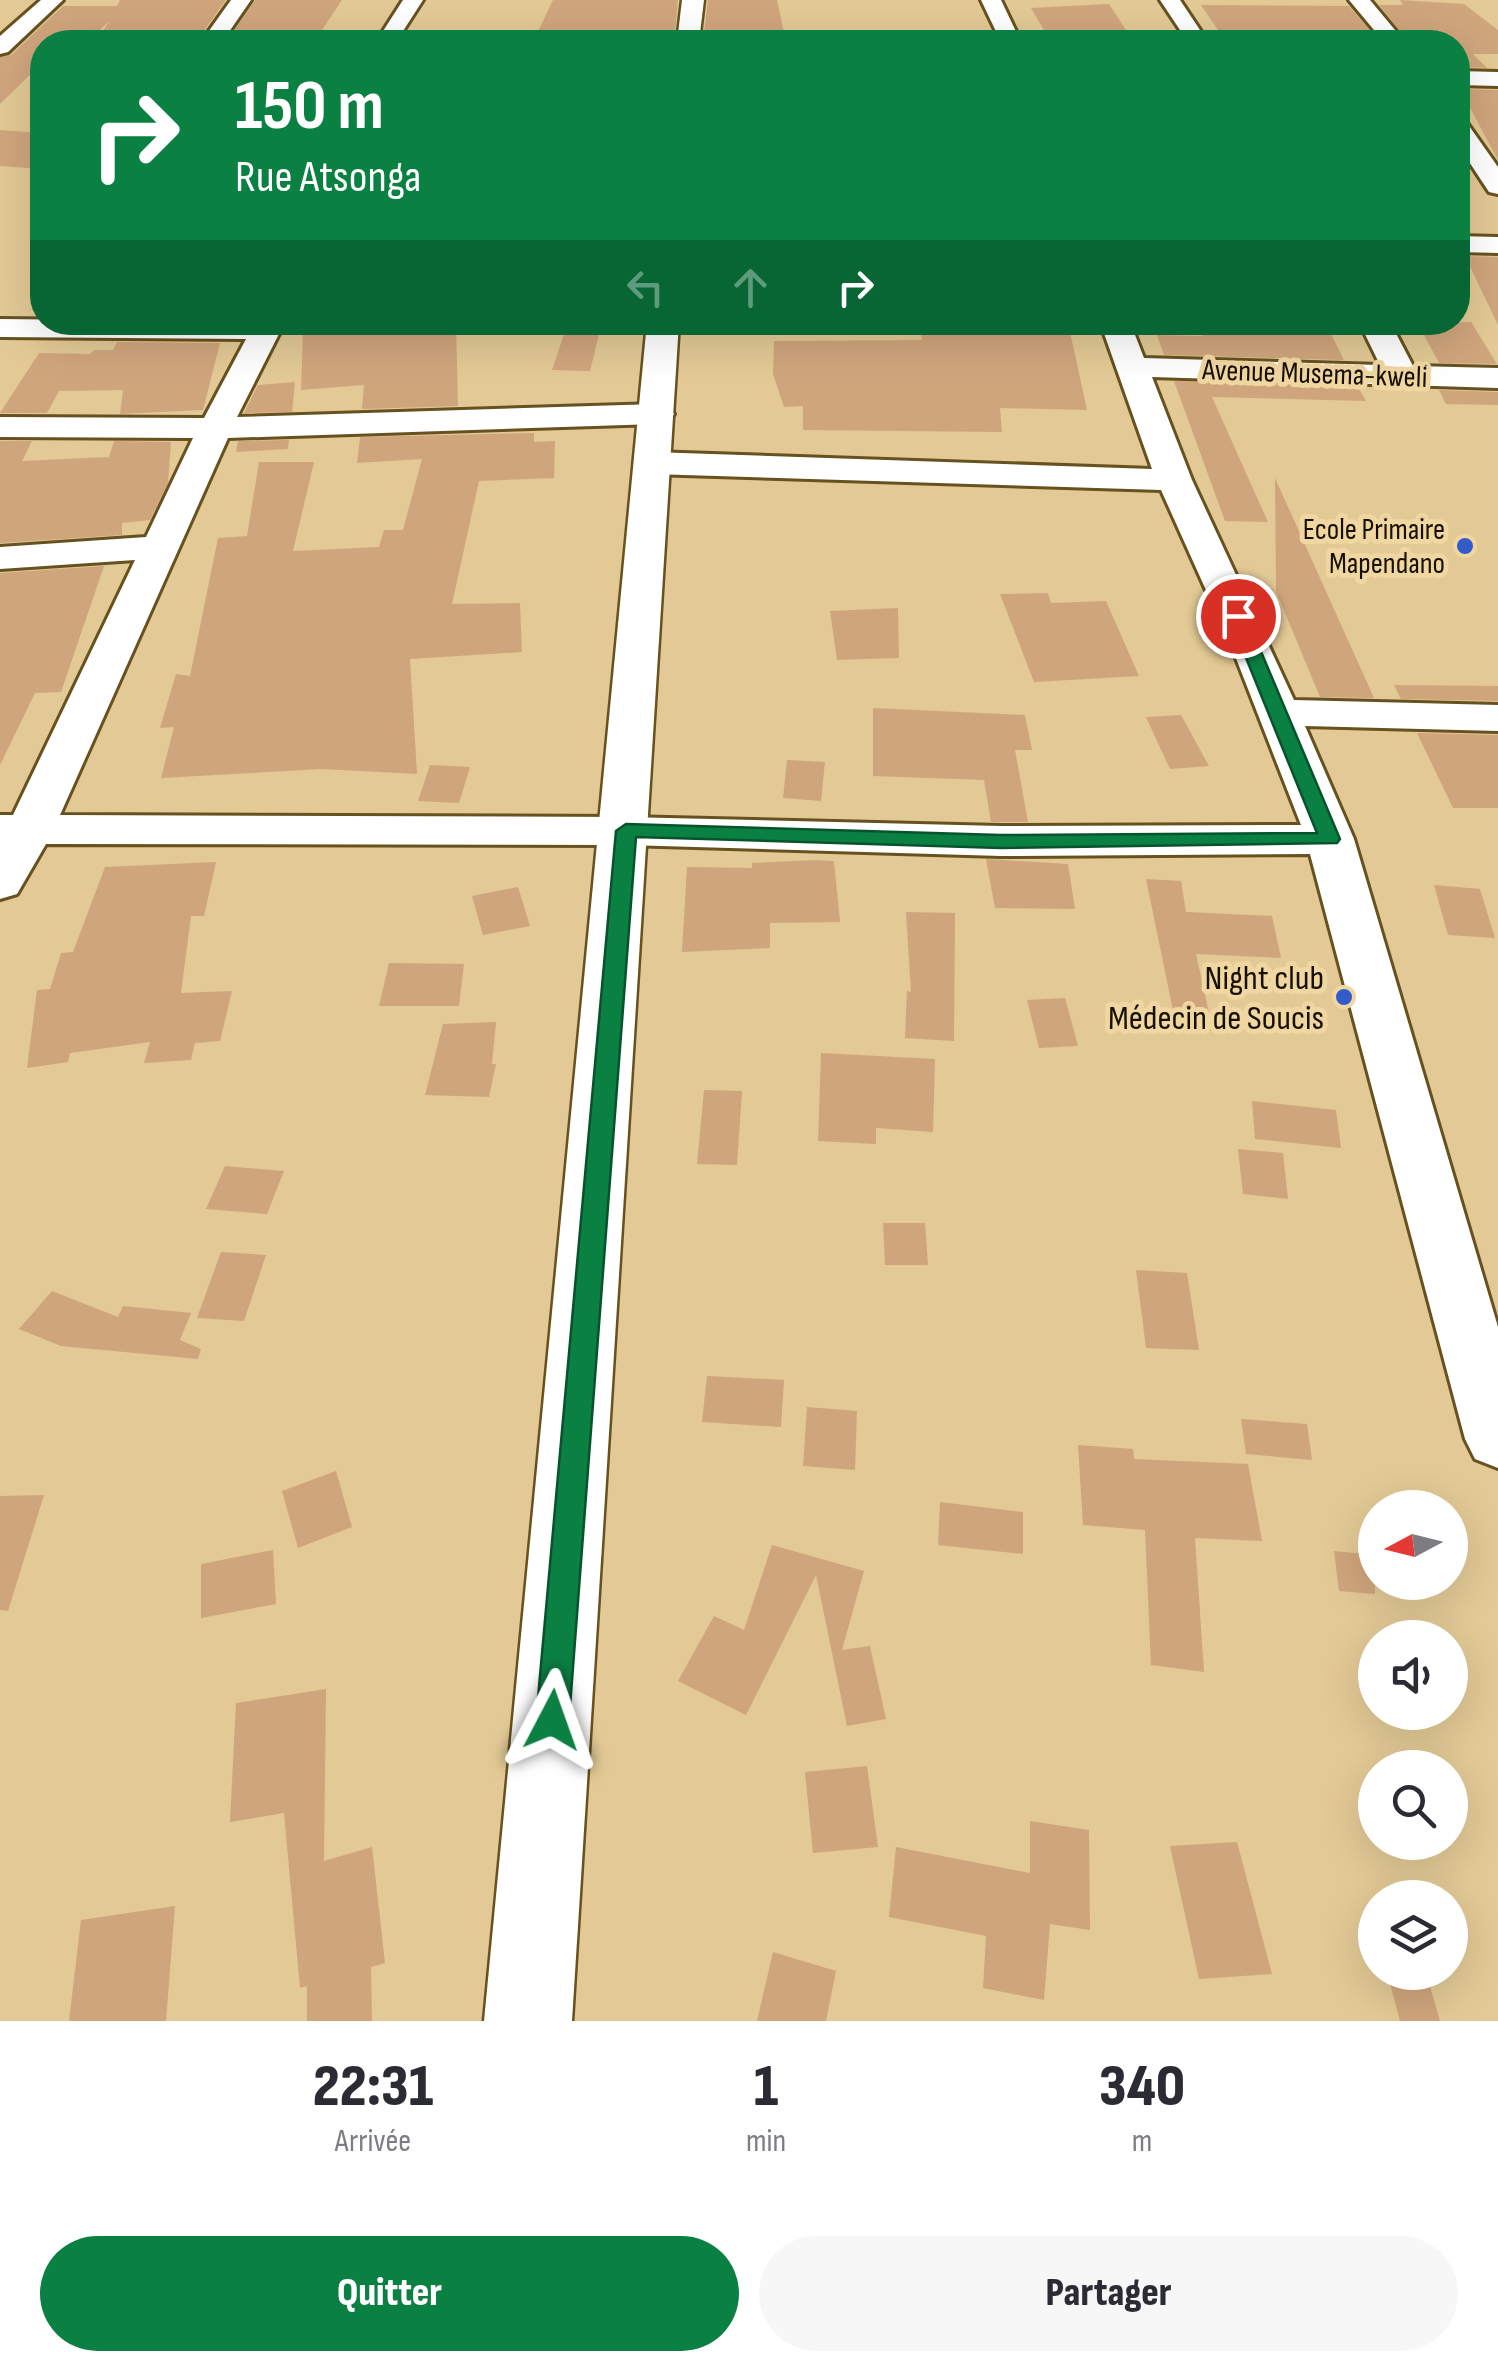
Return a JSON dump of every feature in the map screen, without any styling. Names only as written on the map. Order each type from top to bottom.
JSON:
[{"type":"main road","points":[[690,30],[694,0]]},
{"type":"main road","points":[[528,2021],[626,831],[662,335]]},
{"type":"street","points":[[0,47],[53,0]]},
{"type":"street","points":[[220,30],[241,0]]},
{"type":"street","points":[[394,30],[413,0]]},
{"type":"street","points":[[991,0],[1005,30]]},
{"type":"street","points":[[1170,0],[1190,30]]},
{"type":"street","points":[[1359,0],[1384,30]]},
{"type":"street","points":[[0,57],[28,57]]},
{"type":"street","points":[[1470,78],[1498,79]]},
{"type":"street","points":[[1470,145],[1498,186]]},
{"type":"street","points":[[1470,244],[1498,245]]},
{"type":"street","points":[[0,328],[30,328]]},
{"type":"street","points":[[0,884],[15,830],[160,548],[263,335]]},
{"type":"street","points":[[1120,335],[1174,480],[1330,839],[1498,1438]]},
{"type":"street","points":[[1381,335],[1402,376]]},
{"type":"street","name":"Avenue Musema-kweli","points":[[1133,367],[1498,378]]},
{"type":"street","points":[[0,427],[654,438],[1174,480]]},
{"type":"street","points":[[0,558],[160,548]]},
{"type":"street","points":[[1278,712],[1498,718]]},
{"type":"street","points":[[15,830],[626,831],[1001,842],[1330,839]]},
{"type":"building","points":[[120,0],[226,0],[204,30],[104,30],[109,21],[100,30],[38,30],[63,6],[117,6]]},
{"type":"building","points":[[255,0],[342,0],[322,30],[234,30]]},
{"type":"building","points":[[553,0],[678,0],[675,30],[539,30]]},
{"type":"building","points":[[708,0],[777,0],[783,30],[704,30]]},
{"type":"building","points":[[1400,0],[1464,4],[1498,30],[1498,54],[1473,54],[1487,68],[1470,67],[1470,30],[1399,30],[1379,5],[1403,5]]},
{"type":"building","points":[[1109,4],[1126,30],[1044,30],[1031,8]]},
{"type":"building","points":[[1201,5],[1349,6],[1370,30],[1218,30]]},
{"type":"building","points":[[30,37],[30,75],[0,104],[0,57],[11,55]]},
{"type":"building","points":[[1470,89],[1498,90],[1498,160],[1470,108]]},
{"type":"building","points":[[0,130],[30,132],[30,168],[0,166]]},
{"type":"building","points":[[1470,256],[1498,257],[1498,325],[1470,266]]},
{"type":"building","points":[[1471,322],[1497,364],[1439,363],[1424,335],[1470,335]]},
{"type":"building","points":[[303,335],[456,335],[458,406],[362,409],[364,385],[301,390]]},
{"type":"building","points":[[564,335],[599,335],[590,371],[552,370]]},
{"type":"building","points":[[921,335],[1071,335],[1087,410],[1000,408],[1002,432],[803,430],[803,406],[784,407],[773,374],[774,341],[922,340]]},
{"type":"building","points":[[1157,335],[1332,335],[1344,360],[1164,355]]},
{"type":"building","points":[[117,342],[220,343],[203,410],[120,414],[123,390],[59,391],[47,413],[0,413],[39,353],[90,354],[94,350],[113,350]]},
{"type":"building","points":[[1174,381],[1358,387],[1366,401],[1212,397],[1268,522],[1225,521]]},
{"type":"building","points":[[295,382],[292,412],[244,413],[258,385]]},
{"type":"building","points":[[1439,390],[1498,392],[1498,405],[1446,404]]},
{"type":"building","points":[[534,433],[534,442],[555,441],[554,478],[479,481],[452,604],[520,603],[522,652],[410,659],[417,774],[322,769],[161,778],[174,727],[160,728],[176,674],[190,676],[218,538],[247,536],[259,462],[314,462],[293,551],[379,547],[384,530],[403,530],[422,459],[357,463],[360,437]]},
{"type":"building","points":[[289,440],[288,449],[236,452],[238,441]]},
{"type":"building","points":[[0,441],[32,441],[22,461],[109,457],[114,441],[171,442],[168,483],[150,520],[122,523],[122,535],[0,543]]},
{"type":"building","points":[[1275,478],[1374,698],[1320,697],[1276,591]]},
{"type":"building","points":[[104,566],[61,692],[35,693],[0,765],[0,573]]},
{"type":"building","points":[[1048,593],[1051,603],[1106,601],[1139,676],[1034,682],[1000,594]]},
{"type":"building","points":[[898,608],[899,658],[837,660],[830,611]]},
{"type":"building","points":[[1394,685],[1498,686],[1498,701],[1401,699]]},
{"type":"building","points":[[873,708],[1025,715],[1032,750],[1015,750],[1028,822],[991,822],[984,780],[873,776]]},
{"type":"building","points":[[1181,715],[1209,766],[1170,769],[1146,717]]},
{"type":"building","points":[[1417,733],[1498,735],[1498,808],[1453,808]]},
{"type":"building","points":[[787,760],[825,762],[821,801],[783,798]]},
{"type":"building","points":[[430,765],[470,767],[459,803],[418,801]]},
{"type":"building","points":[[986,859],[1068,864],[1075,909],[995,908]]},
{"type":"building","points":[[834,861],[840,922],[770,923],[770,948],[682,952],[687,867],[752,868],[752,863]]},
{"type":"building","points":[[216,862],[204,916],[191,916],[181,993],[232,991],[220,1041],[195,1043],[191,1060],[144,1063],[150,1042],[70,1053],[68,1062],[27,1068],[37,990],[50,989],[61,953],[73,952],[105,867]]},
{"type":"building","points":[[1146,879],[1181,881],[1186,912],[1272,916],[1281,958],[1196,954],[1213,1031],[1177,1030]]},
{"type":"building","points":[[1434,885],[1480,889],[1495,938],[1448,935]]},
{"type":"building","points":[[518,887],[530,926],[483,935],[472,896]]},
{"type":"building","points":[[906,912],[955,913],[954,1041],[905,1038],[907,991],[911,992]]},
{"type":"building","points":[[389,963],[464,964],[459,1006],[379,1006]]},
{"type":"building","points":[[1065,998],[1078,1046],[1039,1048],[1027,1000]]},
{"type":"building","points":[[496,1022],[492,1064],[496,1064],[489,1097],[425,1095],[443,1024]]},
{"type":"building","points":[[821,1053],[935,1059],[933,1132],[876,1128],[876,1144],[818,1141]]},
{"type":"building","points":[[704,1090],[742,1091],[737,1165],[697,1164]]},
{"type":"building","points":[[1252,1101],[1336,1110],[1341,1148],[1255,1139]]},
{"type":"building","points":[[1238,1149],[1283,1153],[1288,1199],[1243,1194]]},
{"type":"building","points":[[225,1166],[284,1171],[267,1214],[206,1209]]},
{"type":"building","points":[[883,1223],[925,1223],[928,1265],[885,1265]]},
{"type":"building","points":[[221,1252],[266,1255],[244,1321],[197,1318]]},
{"type":"building","points":[[1136,1270],[1187,1273],[1199,1350],[1146,1348]]},
{"type":"building","points":[[52,1291],[118,1317],[123,1306],[191,1313],[180,1340],[201,1349],[198,1359],[61,1346],[19,1329]]},
{"type":"building","points":[[707,1376],[784,1380],[781,1427],[702,1422]]},
{"type":"building","points":[[807,1407],[857,1411],[855,1470],[803,1466]]},
{"type":"building","points":[[1241,1419],[1307,1424],[1312,1460],[1246,1454]]},
{"type":"building","points":[[1078,1445],[1133,1449],[1134,1459],[1248,1464],[1262,1541],[1195,1538],[1204,1672],[1151,1665],[1145,1530],[1083,1525]]},
{"type":"building","points":[[336,1471],[352,1527],[298,1548],[282,1491]]},
{"type":"building","points":[[44,1495],[8,1611],[0,1610],[0,1496]]},
{"type":"building","points":[[940,1502],[1023,1512],[1023,1554],[938,1545]]},
{"type":"building","points":[[772,1545],[864,1571],[842,1650],[870,1646],[886,1719],[847,1726],[816,1575],[746,1715],[678,1681],[714,1616],[744,1630]]},
{"type":"building","points":[[273,1550],[276,1604],[201,1618],[201,1564]]},
{"type":"building","points":[[1334,1551],[1358,1553],[1358,1593],[1339,1591]]},
{"type":"building","points":[[326,1689],[324,1861],[372,1847],[385,1963],[371,1967],[372,2021],[307,2021],[307,1986],[300,1988],[284,1813],[230,1822],[236,1703]]},
{"type":"building","points":[[867,1766],[878,1847],[813,1853],[805,1772]]},
{"type":"building","points":[[1030,1821],[1089,1830],[1090,1930],[1050,1924],[1044,2000],[983,1988],[986,1936],[889,1917],[896,1847],[1030,1873]]},
{"type":"building","points":[[1237,1842],[1272,1974],[1199,1979],[1170,1846]]},
{"type":"building","points":[[175,1906],[166,2021],[69,2021],[81,1920]]},
{"type":"building","points":[[773,1952],[836,1971],[826,2021],[757,2021]]},
{"type":"building","points":[[1392,1990],[1431,1990],[1440,2021],[1400,2021]]},
{"type":"place","name":"Ecole Primaire Mapendano","points":[[1465,546]]},
{"type":"place","name":"Night club Médecin de Soucis","points":[[1344,997]]},
{"type":"route","points":[[552,1720],[626,831],[1001,842],[1330,839],[1238,616]]}]
